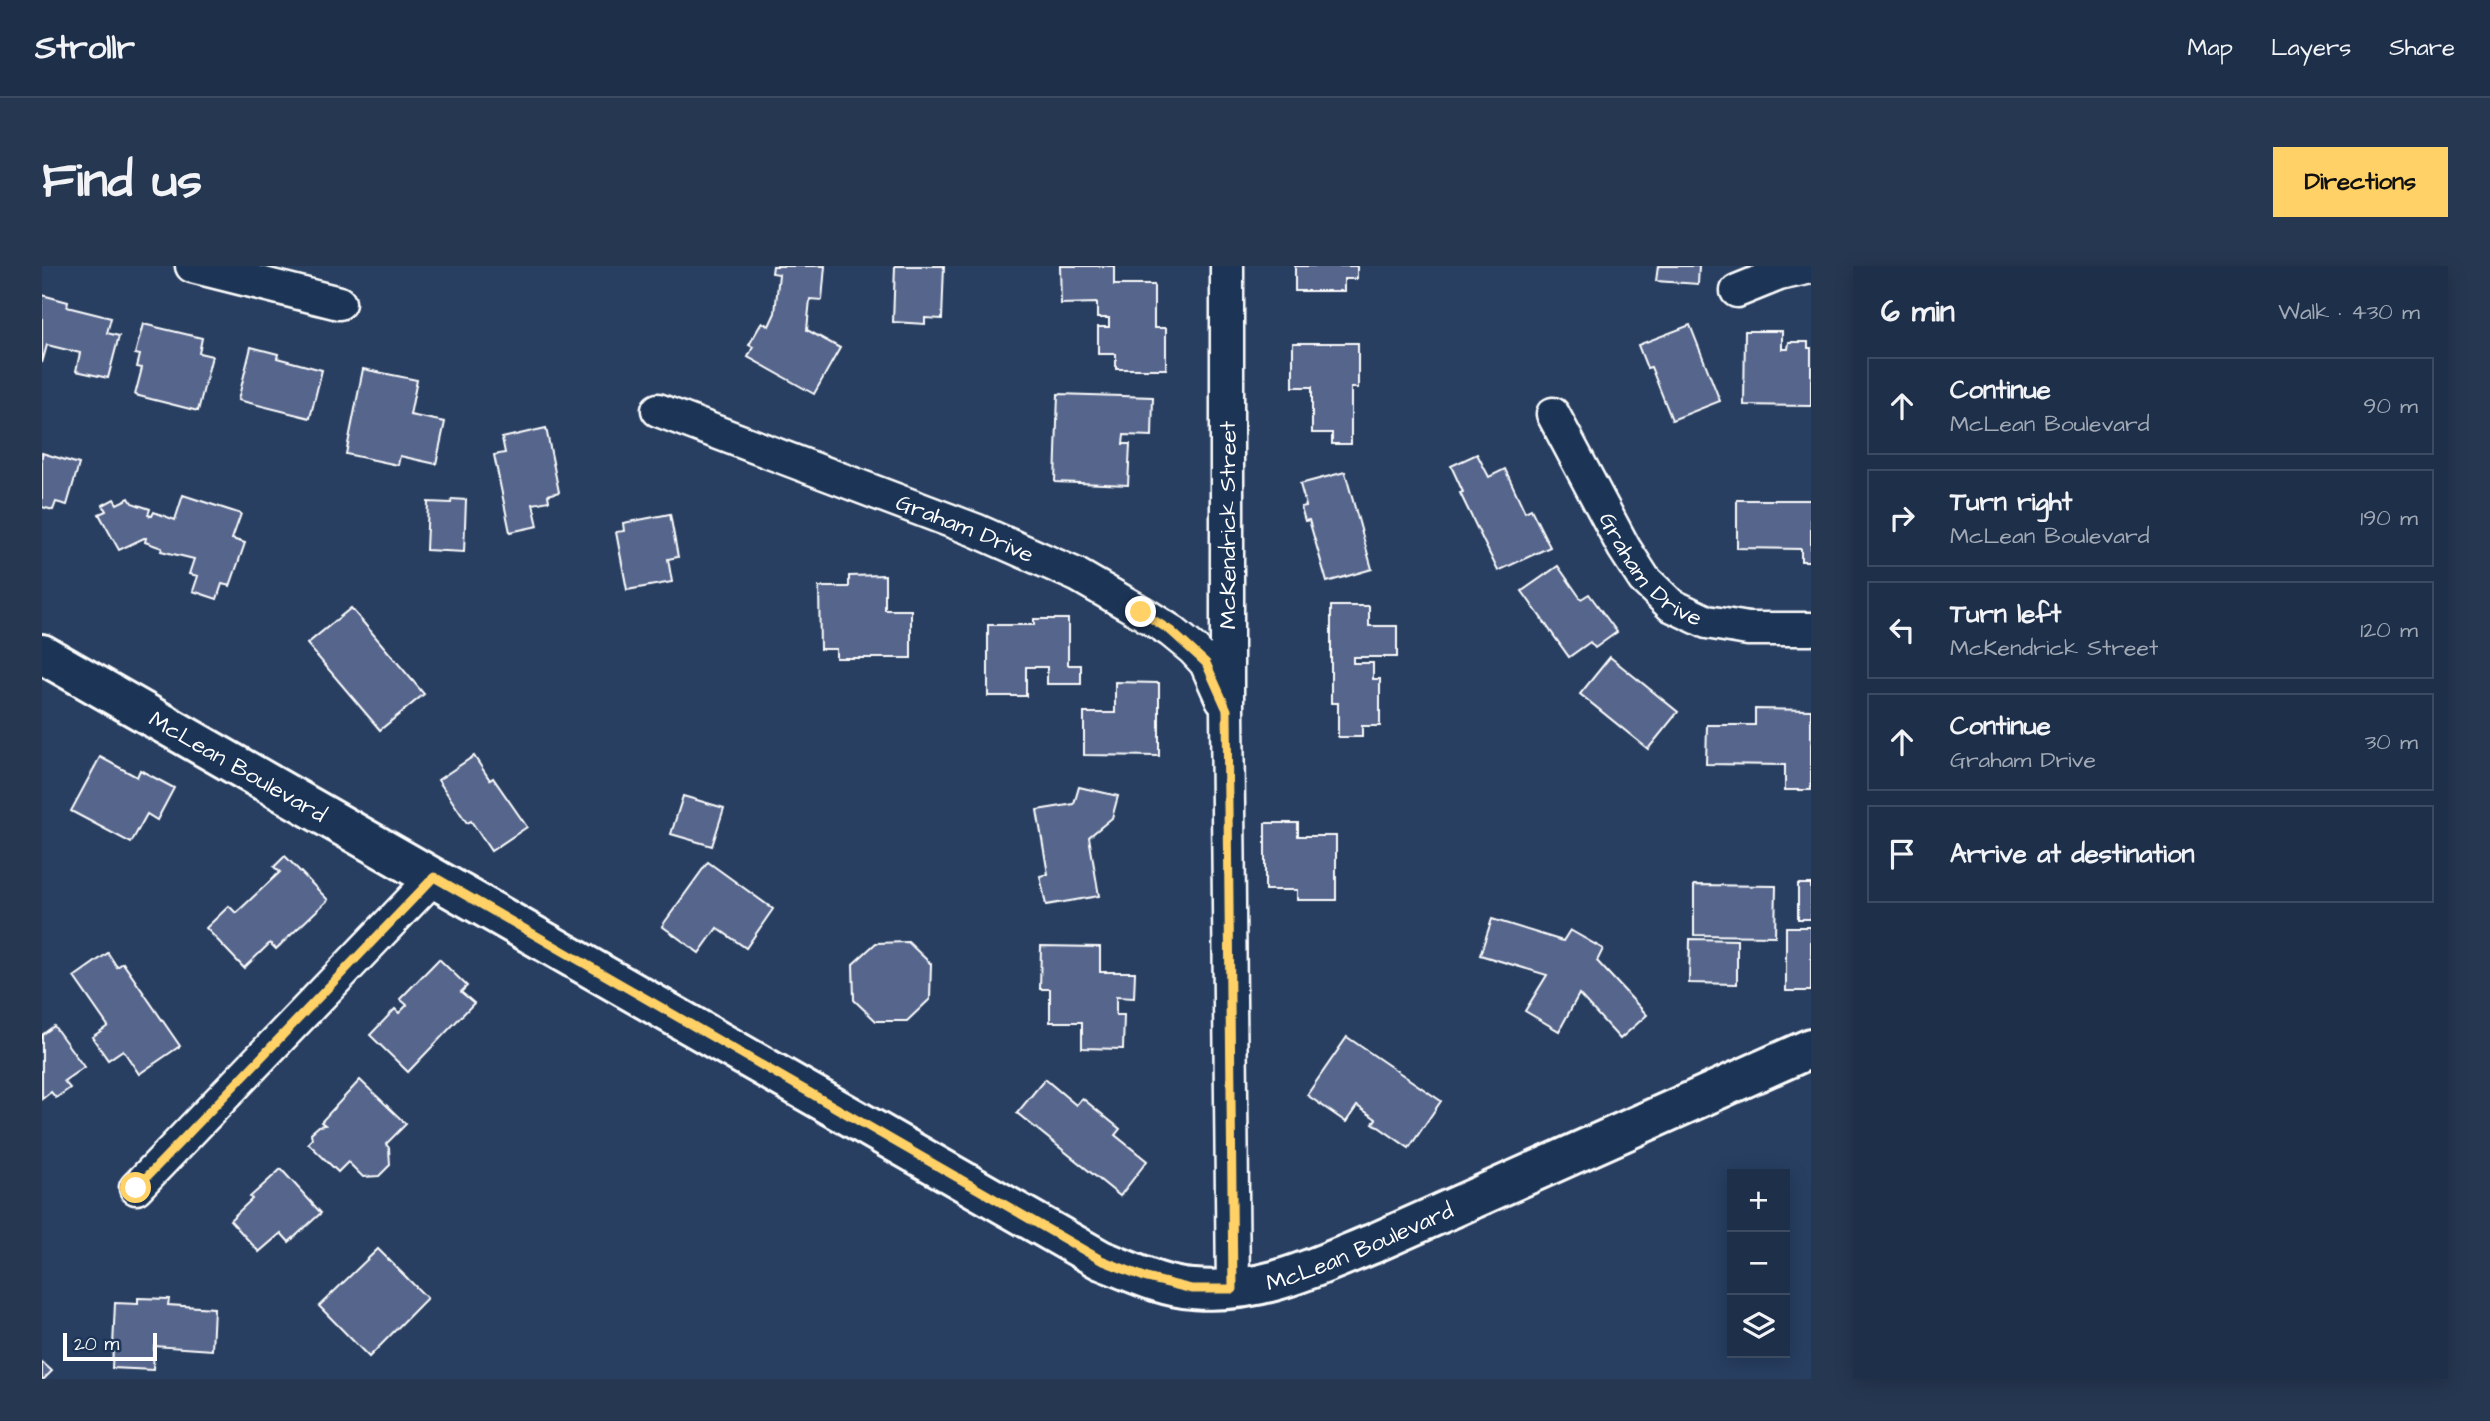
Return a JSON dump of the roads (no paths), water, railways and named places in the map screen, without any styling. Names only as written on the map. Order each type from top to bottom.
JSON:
[{"type":"street","points":[[192,266],[339,303]]},
{"type":"street","name":"McKendrick Street","points":[[1227,266],[1227,710],[1233,1289]]},
{"type":"street","points":[[1737,291],[1779,274],[1811,267]]},
{"type":"street","name":"Graham Drive","points":[[658,410],[975,530],[1077,575],[1171,631],[1193,649],[1206,663],[1227,710]]},
{"type":"street","name":"Graham Drive","points":[[1553,414],[1630,559],[1643,579],[1671,605],[1707,622],[1748,629],[1811,629]]},
{"type":"street","name":"McLean Boulevard","points":[[42,654],[1101,1260],[1147,1278],[1192,1289],[1233,1289],[1268,1284],[1372,1244],[1811,1048]]},
{"type":"street","points":[[136,1188],[434,877]]}]
